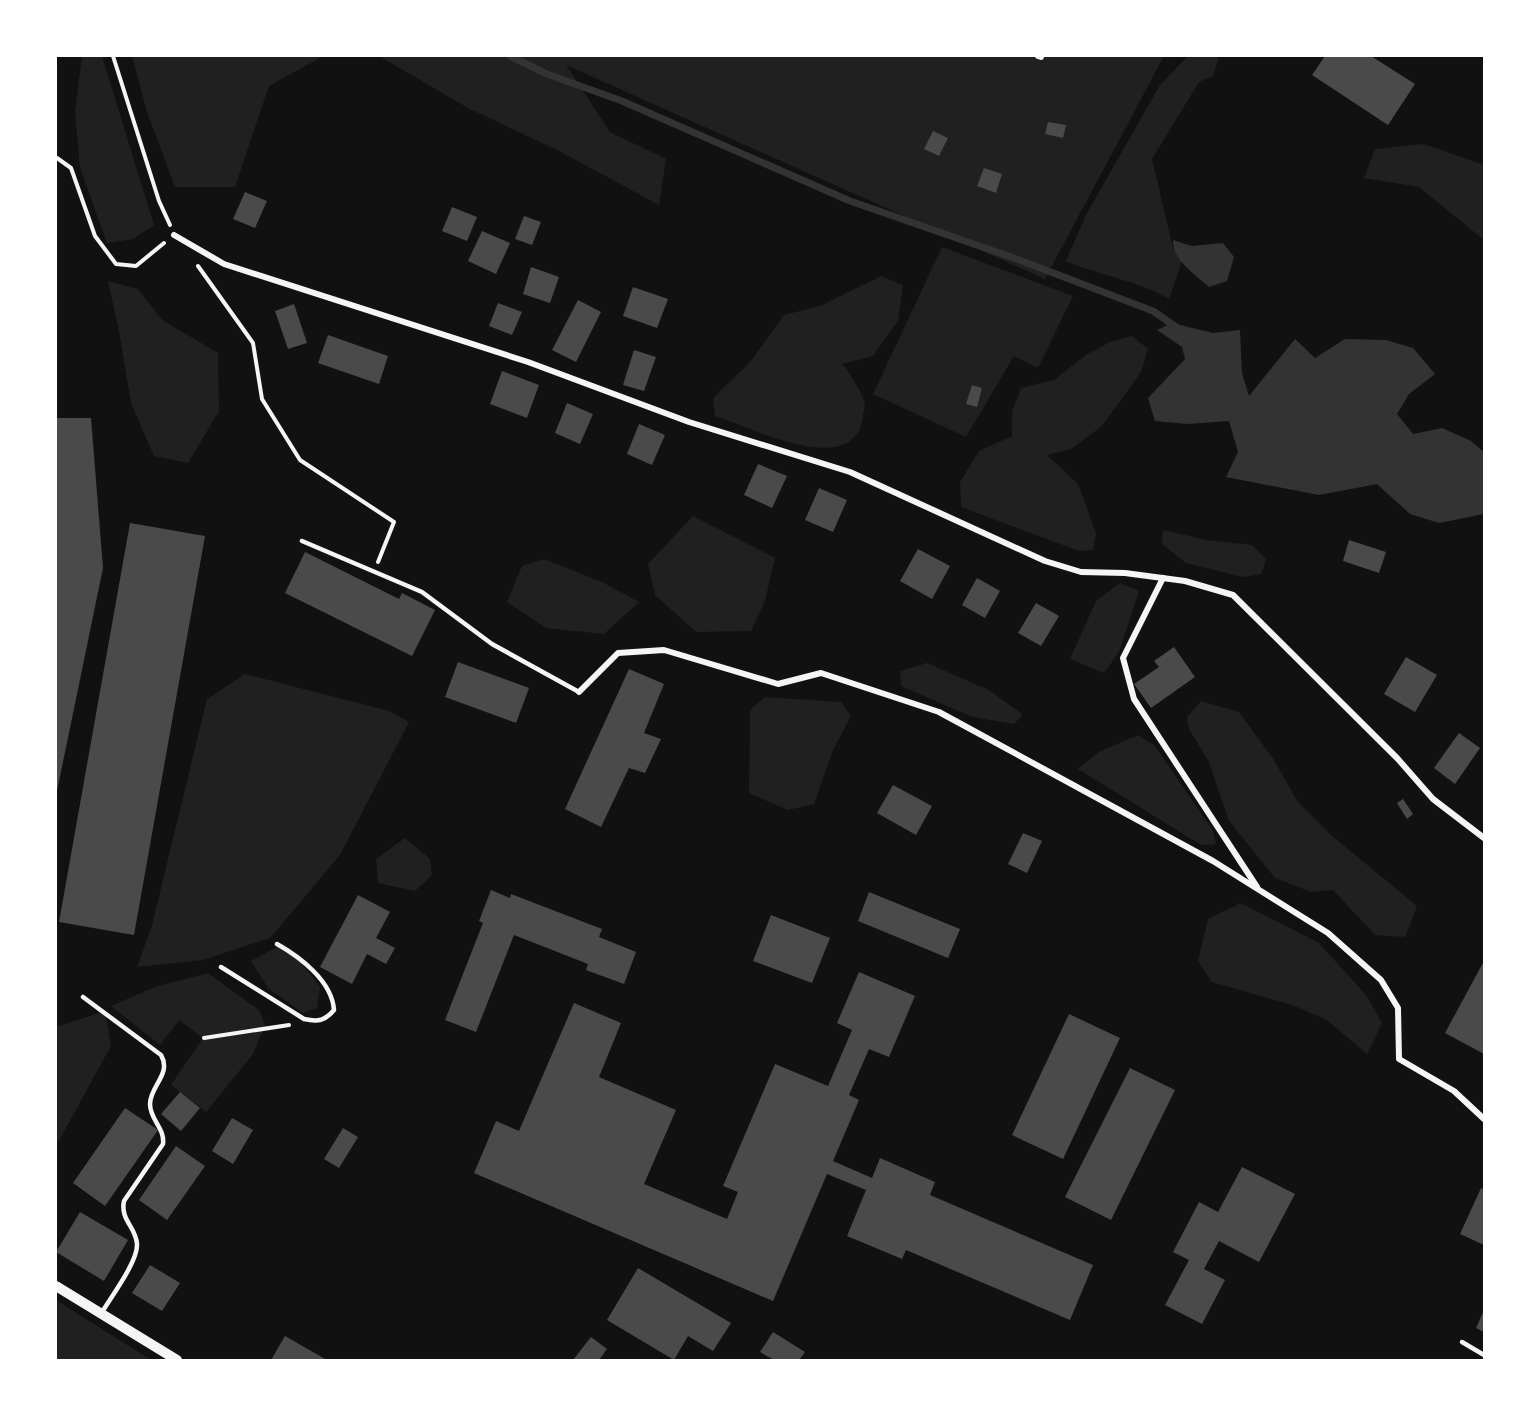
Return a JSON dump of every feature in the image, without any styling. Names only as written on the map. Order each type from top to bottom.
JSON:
[{"type":"street","points":[[174,235],[224,264],[528,362],[689,422],[850,472],[1045,561],[1080,572],[1125,573],[1185,581],[1233,595],[1389,750],[1433,799],[1485,838]]},
{"type":"street","points":[[1162,578],[1124,658],[1134,699],[1259,890]]},
{"type":"street","points":[[579,692],[618,653],[664,650],[778,684],[821,673],[939,712],[1213,861],[1328,933],[1381,980],[1398,1008],[1399,1059],[1454,1091],[1485,1119]]},
{"type":"street","points":[[56,1286],[177,1360]]},
{"type":"lane","points":[[302,541],[422,592],[492,644],[579,692]]},
{"type":"lane","points":[[221,967],[304,1019],[315,1022],[326,1019],[333,1010],[333,1002],[325,987],[298,956],[277,944]]},
{"type":"lane","points":[[83,997],[161,1055],[165,1061],[164,1071],[150,1101],[151,1114],[164,1136],[163,1144],[124,1201],[122,1211],[137,1243],[135,1256],[101,1314]]},
{"type":"lane","points":[[1461,1342],[1485,1355]]},
{"type":"path","points":[[57,159],[71,168],[94,236],[116,264],[136,266],[174,235],[159,201],[112,56]]},
{"type":"path","points":[[193,260],[253,343],[262,399],[300,460],[394,522],[374,571]]},
{"type":"path","points":[[204,1038],[290,1024]]},
{"type":"shaded area","points":[[82,56],[102,56],[154,225],[133,239],[107,243],[80,168],[75,112]]},
{"type":"shaded area","points":[[132,56],[323,56],[269,86],[235,187],[175,187],[147,112]]},
{"type":"shaded area","points":[[379,56],[1164,56],[1045,279],[566,65],[610,132],[666,159],[659,205],[561,152],[468,108]]},
{"type":"shaded area","points":[[1188,56],[1219,56],[1213,76],[1199,82],[1152,159],[1173,248],[1182,261],[1169,299],[1144,287],[1066,261],[1086,215],[1160,85]]},
{"type":"shaded area","points":[[1424,144],[1484,165],[1484,240],[1419,187],[1364,178],[1375,149]]},
{"type":"shaded area","points":[[1173,240],[1192,246],[1223,243],[1234,257],[1227,281],[1209,287],[1176,254]]},
{"type":"shaded area","points":[[942,247],[1073,296],[1038,368],[1014,356],[966,437],[873,394]]},
{"type":"shaded area","points":[[881,276],[903,285],[898,321],[873,356],[842,364],[862,395],[865,404],[863,417],[855,436],[841,445],[821,448],[799,445],[715,416],[713,398],[750,362],[784,315],[820,306]]},
{"type":"shaded area","points":[[108,281],[138,289],[162,320],[218,353],[219,411],[188,463],[154,456],[131,403]]},
{"type":"shaded area","points":[[1172,323],[1213,333],[1240,330],[1242,373],[1249,396],[1295,339],[1315,358],[1345,339],[1386,340],[1413,348],[1435,374],[1409,394],[1397,414],[1413,434],[1442,428],[1471,441],[1484,452],[1484,514],[1439,523],[1410,514],[1377,484],[1319,495],[1226,477],[1238,452],[1229,421],[1187,424],[1155,421],[1148,398],[1185,359],[1182,347],[1157,330]]},
{"type":"shaded area","points":[[1132,336],[1148,349],[1141,372],[1102,426],[1071,449],[1047,455],[1078,484],[1096,533],[1093,550],[1079,551],[961,507],[960,482],[979,451],[1012,436],[1012,411],[1021,388],[1054,380],[1086,355],[1110,342]]},
{"type":"shaded area","points":[[693,516],[775,558],[765,601],[751,631],[696,632],[655,595],[648,564]]},
{"type":"shaded area","points":[[1163,530],[1207,540],[1252,545],[1266,559],[1261,574],[1243,577],[1186,563],[1162,544]]},
{"type":"shaded area","points":[[544,559],[602,582],[639,602],[604,634],[546,628],[507,602],[522,566]]},
{"type":"shaded area","points":[[1120,583],[1139,591],[1119,652],[1104,673],[1070,659],[1096,601]]},
{"type":"shaded area","points":[[927,663],[989,690],[1023,715],[1014,724],[972,717],[901,686],[900,671]]},
{"type":"shaded area","points":[[245,674],[389,711],[409,722],[340,855],[270,938],[203,960],[137,967],[152,925],[207,699]]},
{"type":"shaded area","points":[[765,697],[841,702],[851,716],[833,750],[814,804],[788,810],[749,793],[750,710]]},
{"type":"shaded area","points":[[1201,701],[1239,712],[1274,760],[1298,802],[1331,835],[1417,906],[1405,937],[1375,935],[1333,890],[1311,892],[1275,878],[1229,821],[1209,762],[1189,729],[1187,717]]},
{"type":"shaded area","points":[[1138,735],[1155,746],[1213,831],[1216,844],[1201,845],[1078,769],[1099,752]]},
{"type":"shaded area","points":[[405,838],[430,859],[432,875],[415,891],[378,883],[376,859]]},
{"type":"shaded area","points":[[1241,903],[1319,943],[1367,996],[1382,1023],[1367,1054],[1327,1020],[1295,1006],[1212,982],[1198,961],[1208,919]]},
{"type":"shaded area","points":[[277,947],[300,961],[320,987],[317,1008],[303,1013],[268,988],[251,961]]},
{"type":"shaded area","points":[[208,973],[259,1010],[265,1025],[253,1054],[206,1112],[171,1085],[203,1038],[179,1020],[160,1045],[111,1006],[155,987]]},
{"type":"shaded area","points":[[105,1011],[111,1046],[56,1146],[56,1027]]},
{"type":"shaded area","points":[[56,1300],[151,1360],[56,1360]]},
{"type":"building","points":[[1325,56],[1371,56],[1415,84],[1388,125],[1312,75]]},
{"type":"building","points":[[1048,122],[1066,125],[1063,138],[1045,134]]},
{"type":"building","points":[[933,131],[948,138],[939,156],[924,149]]},
{"type":"building","points":[[984,168],[1002,174],[996,193],[977,186]]},
{"type":"building","points":[[245,192],[267,201],[255,228],[233,219]]},
{"type":"building","points":[[452,207],[477,217],[467,241],[442,231]]},
{"type":"building","points":[[524,216],[541,222],[532,245],[515,239]]},
{"type":"building","points":[[482,231],[510,243],[496,274],[468,261]]},
{"type":"building","points":[[531,267],[559,277],[550,303],[523,294]]},
{"type":"building","points":[[633,287],[668,299],[657,328],[623,316]]},
{"type":"building","points":[[578,300],[601,312],[576,362],[552,350]]},
{"type":"building","points":[[498,303],[522,312],[512,335],[489,326]]},
{"type":"building","points":[[294,304],[307,343],[288,349],[275,311]]},
{"type":"building","points":[[328,335],[388,356],[379,384],[318,363]]},
{"type":"building","points":[[634,350],[656,357],[644,391],[623,385]]},
{"type":"building","points":[[502,371],[539,385],[527,418],[490,404]]},
{"type":"building","points":[[972,385],[982,388],[977,407],[966,404]]},
{"type":"building","points":[[567,403],[593,414],[580,444],[555,433]]},
{"type":"building","points":[[56,418],[91,418],[103,568],[57,791]]},
{"type":"building","points":[[639,424],[665,435],[652,465],[627,454]]},
{"type":"building","points":[[758,464],[787,476],[772,508],[744,495]]},
{"type":"building","points":[[819,488],[847,500],[833,532],[805,520]]},
{"type":"building","points":[[130,523],[205,536],[134,935],[59,922]]},
{"type":"building","points":[[1349,540],[1386,552],[1379,573],[1343,561]]},
{"type":"building","points":[[918,549],[950,566],[932,599],[900,581]]},
{"type":"building","points":[[305,552],[399,599],[402,593],[435,610],[412,656],[285,593]]},
{"type":"building","points":[[977,578],[1000,591],[985,618],[962,605]]},
{"type":"building","points":[[1036,603],[1059,616],[1041,646],[1018,633]]},
{"type":"building","points":[[1174,647],[1195,677],[1151,708],[1134,684],[1159,667],[1154,661]]},
{"type":"building","points":[[1406,657],[1437,675],[1415,712],[1384,694]]},
{"type":"building","points":[[458,662],[529,688],[516,723],[445,697]]},
{"type":"building","points":[[629,669],[664,684],[644,733],[661,739],[645,773],[629,768],[601,827],[565,809]]},
{"type":"building","points":[[1459,733],[1480,748],[1455,784],[1434,768]]},
{"type":"building","points":[[893,785],[932,806],[916,835],[877,813]]},
{"type":"building","points":[[1403,799],[1413,814],[1407,819],[1397,803]]},
{"type":"building","points":[[1023,833],[1042,841],[1027,873],[1008,864]]},
{"type":"building","points":[[491,890],[510,898],[511,894],[602,929],[599,937],[636,952],[624,984],[586,970],[588,964],[514,935],[476,1032],[445,1020],[483,923],[479,921]]},
{"type":"building","points":[[869,892],[960,929],[948,958],[858,921]]},
{"type":"building","points":[[358,895],[390,912],[376,938],[395,948],[386,964],[367,954],[352,984],[320,967]]},
{"type":"building","points":[[771,915],[830,938],[812,983],[753,961]]},
{"type":"building","points":[[1484,961],[1484,1054],[1445,1033]]},
{"type":"building","points":[[859,972],[915,996],[889,1057],[869,1049],[849,1095],[859,1100],[833,1161],[872,1178],[880,1158],[935,1182],[930,1195],[1093,1265],[1070,1320],[906,1250],[902,1259],[847,1236],[866,1190],[827,1174],[773,1301],[474,1173],[496,1121],[519,1131],[574,1003],[621,1023],[599,1077],[676,1110],[644,1184],[727,1219],[738,1192],[723,1186],[775,1064],[828,1086],[852,1030],[837,1023]]},
{"type":"building","points":[[1069,1014],[1120,1038],[1063,1159],[1012,1135]]},
{"type":"building","points":[[1130,1068],[1175,1090],[1111,1220],[1065,1197]]},
{"type":"building","points":[[180,1092],[200,1108],[181,1131],[161,1114]]},
{"type":"building","points":[[125,1108],[158,1130],[105,1206],[73,1183]]},
{"type":"building","points":[[232,1118],[253,1130],[233,1164],[212,1151]]},
{"type":"building","points":[[343,1128],[358,1137],[339,1168],[324,1159]]},
{"type":"building","points":[[176,1146],[205,1166],[167,1220],[139,1200]]},
{"type":"building","points":[[1242,1167],[1295,1194],[1259,1262],[1219,1241],[1204,1269],[1225,1280],[1202,1324],[1165,1305],[1189,1260],[1173,1252],[1199,1202],[1218,1212]]},
{"type":"building","points":[[1481,1188],[1484,1189],[1484,1245],[1460,1234]]},
{"type":"building","points":[[80,1212],[128,1240],[104,1281],[56,1252]]},
{"type":"building","points":[[150,1265],[180,1283],[162,1311],[132,1293]]},
{"type":"building","points":[[638,1268],[731,1323],[713,1351],[688,1336],[674,1360],[607,1320]]},
{"type":"building","points":[[1484,1310],[1484,1332],[1476,1328]]},
{"type":"building","points":[[773,1332],[805,1352],[799,1360],[774,1360],[760,1352]]},
{"type":"building","points":[[285,1336],[327,1360],[271,1360]]},
{"type":"building","points":[[591,1337],[607,1349],[599,1360],[573,1360]]},
{"type":"waterway","points":[[510,56],[547,74],[622,101],[850,201],[1014,258],[1153,311],[1179,329]]}]
